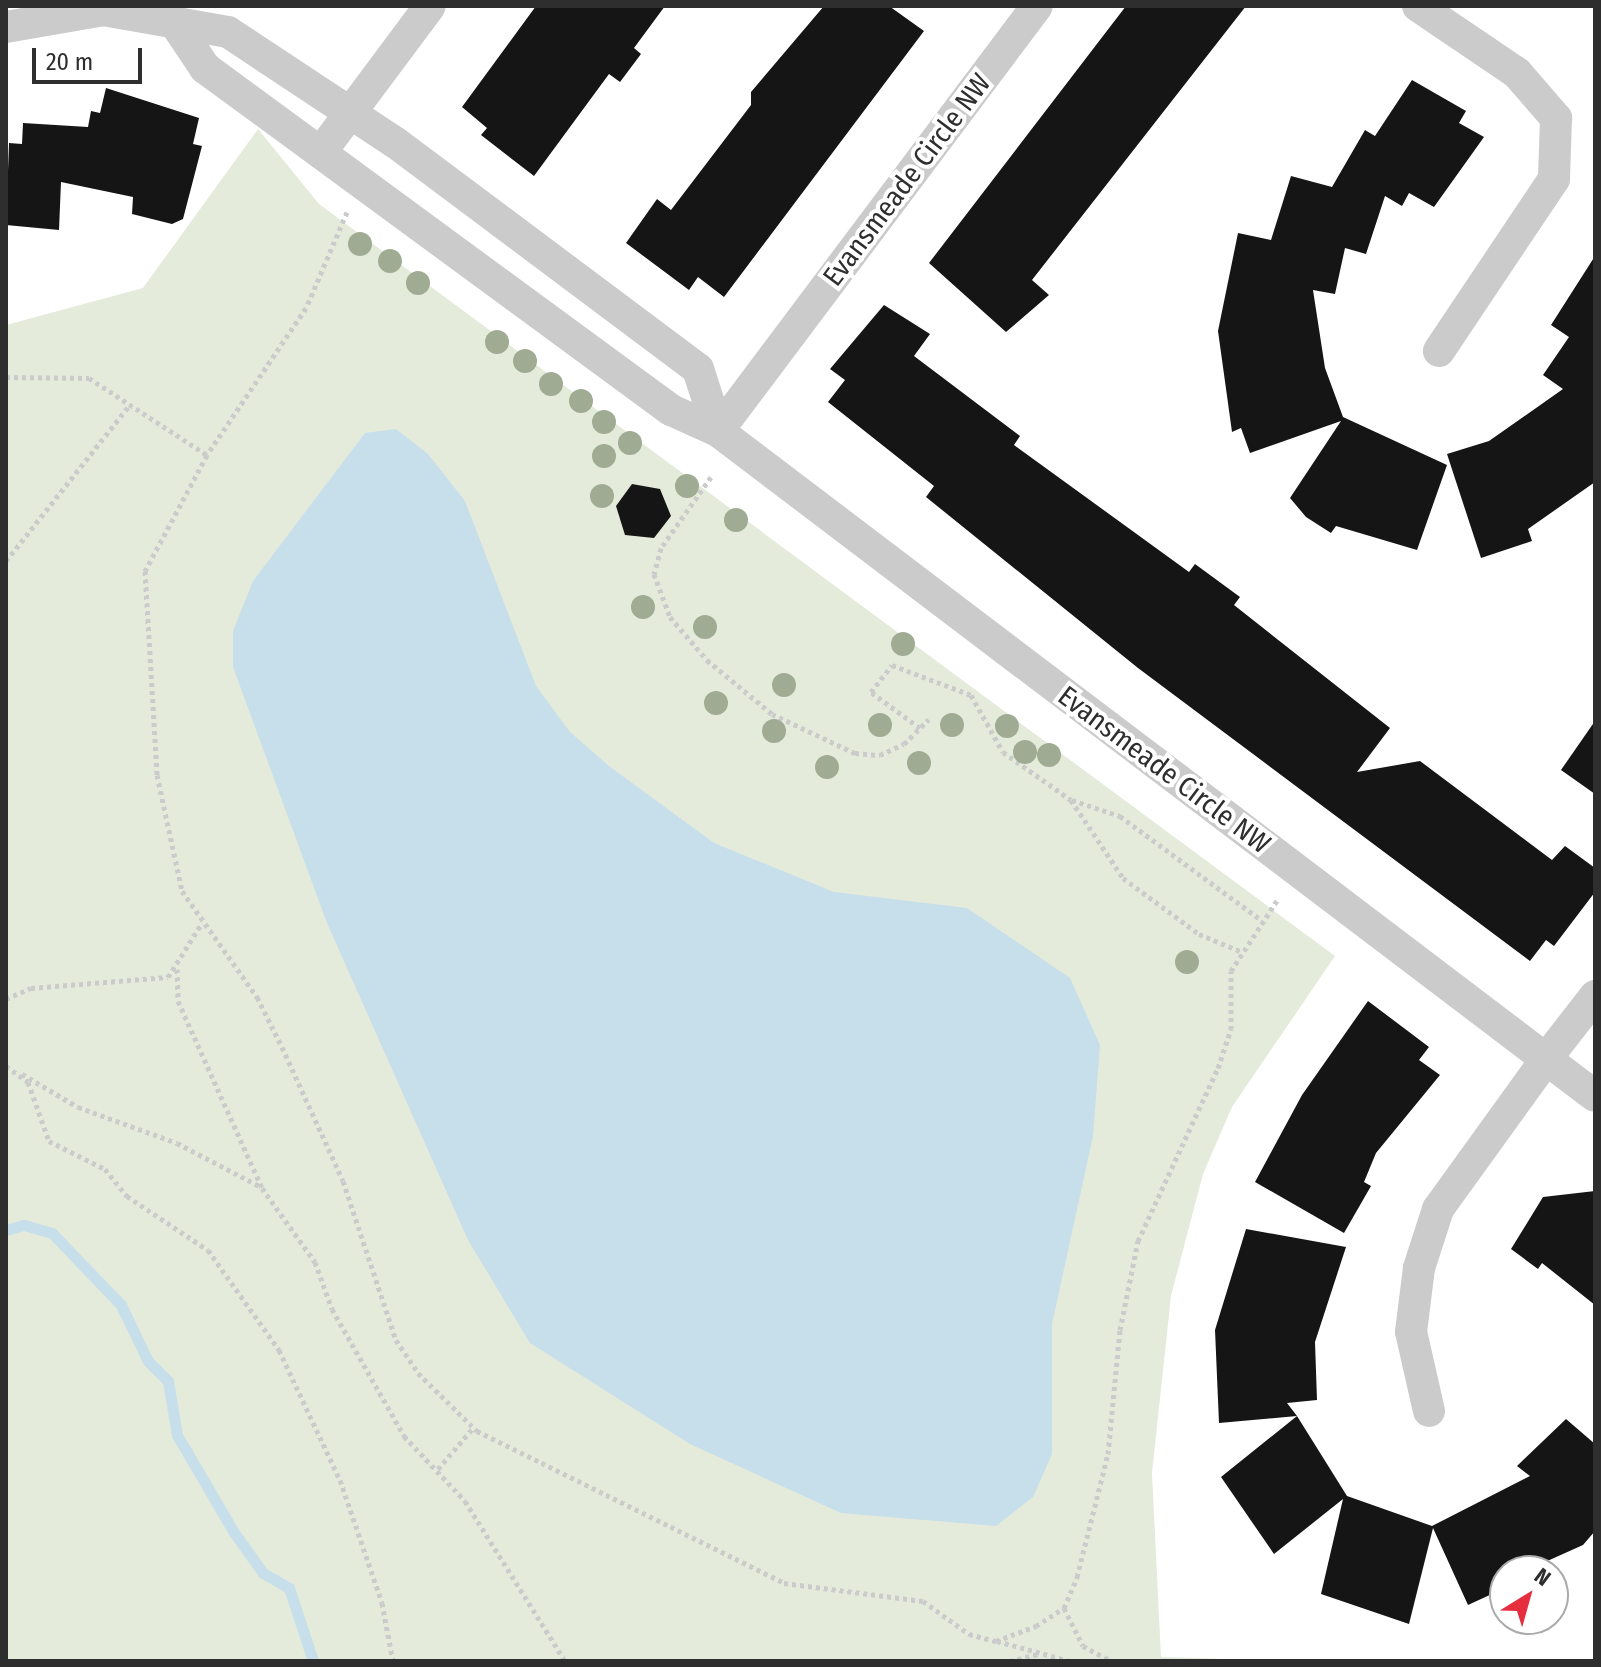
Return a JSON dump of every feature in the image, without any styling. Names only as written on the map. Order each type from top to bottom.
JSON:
[{"type":"street","points":[[321,152],[430,6]]},
{"type":"street","name":"Evansmeade Circle NW","points":[[718,431],[1037,6]]},
{"type":"street","points":[[1418,6],[1517,73],[1556,118],[1554,179],[1439,351]]},
{"type":"street","points":[[6,27],[103,10],[179,29],[228,32],[351,112],[698,369],[718,431]]},
{"type":"street","name":"Evansmeade Circle NW","points":[[179,29],[205,68],[671,410],[718,431],[1595,1096]]},
{"type":"street","points":[[1429,1411],[1411,1332],[1419,1268],[1438,1209],[1595,996]]},
{"type":"path","points":[[321,152],[347,211],[340,237],[306,308],[207,455],[145,571],[142,601],[161,816],[182,891],[257,997],[328,1143],[396,1340],[473,1428],[784,1583],[923,1601],[969,1634],[1070,1661]]},
{"type":"path","points":[[6,377],[89,378],[207,455]]},
{"type":"path","points":[[6,561],[129,406]]},
{"type":"path","points":[[711,477],[661,548],[656,592],[670,617],[738,690],[806,734],[880,755],[929,719]]},
{"type":"path","points":[[920,728],[871,692],[892,665],[971,695],[1003,752],[1071,800],[1120,816],[1261,920]]},
{"type":"path","points":[[1071,800],[1123,878],[1199,934],[1240,951]]},
{"type":"path","points":[[1111,1661],[1083,1646],[1064,1608],[1108,1454],[1131,1266],[1181,1137],[1218,1068],[1231,1029],[1231,971],[1240,951],[1278,899]]},
{"type":"path","points":[[202,923],[177,969],[178,1001],[262,1188],[315,1262],[332,1309],[404,1436],[438,1469],[565,1661]]},
{"type":"path","points":[[6,999],[31,988],[129,986],[177,969]]},
{"type":"path","points":[[6,1066],[262,1188]]},
{"type":"path","points":[[19,1073],[35,1094],[49,1141],[105,1169],[127,1196],[208,1250],[284,1359],[340,1480],[382,1603],[393,1661]]},
{"type":"path","points":[[438,1469],[473,1428]]},
{"type":"path","points":[[996,1641],[1064,1608]]},
{"type":"path","points":[[1010,1661],[1043,1654]]},
{"type":"green space","points":[[258,129],[319,204],[1335,956],[1232,1107],[1203,1174],[1171,1296],[1152,1473],[1161,1657],[1298,1661],[6,1661],[6,325],[143,288]]},
{"type":"water","points":[[396,429],[428,454],[465,501],[536,686],[570,732],[609,766],[714,843],[834,892],[967,908],[1070,978],[1100,1045],[1093,1136],[1052,1324],[1052,1454],[1033,1497],[996,1526],[841,1513],[690,1444],[530,1343],[468,1240],[327,923],[233,667],[233,631],[253,581],[365,433]]},
{"type":"building","points":[[536,6],[665,6],[634,48],[641,54],[620,82],[609,74],[534,176],[481,135],[487,128],[462,107]]},
{"type":"building","points":[[824,6],[889,6],[924,31],[724,297],[698,277],[689,290],[626,243],[657,199],[671,210],[751,105],[751,92]]},
{"type":"building","points":[[1126,6],[1246,6],[1032,280],[1049,295],[1006,332],[929,263]]},
{"type":"building","points":[[1412,80],[1466,111],[1459,123],[1484,137],[1434,207],[1409,193],[1402,206],[1385,196],[1366,254],[1345,248],[1335,294],[1313,290],[1325,368],[1343,417],[1447,465],[1417,550],[1336,526],[1331,533],[1306,517],[1290,498],[1341,421],[1250,453],[1241,428],[1232,432],[1218,331],[1238,233],[1271,240],[1291,176],[1332,187],[1365,130],[1375,136]]},
{"type":"building","points":[[106,88],[199,118],[193,144],[202,146],[183,219],[172,224],[132,214],[133,197],[61,182],[59,230],[6,225],[9,143],[22,144],[23,123],[88,127],[91,111],[100,113]]},
{"type":"building","points":[[1595,256],[1595,482],[1528,529],[1532,541],[1481,558],[1447,454],[1489,441],[1563,389],[1543,375],[1569,337],[1551,325]]},
{"type":"building","points":[[884,305],[930,334],[914,356],[1020,436],[1014,445],[1189,572],[1195,564],[1240,597],[1234,605],[1390,728],[1357,772],[1420,761],[1552,860],[1565,846],[1595,868],[1595,892],[1554,946],[1546,940],[1530,961],[1138,668],[926,497],[934,486],[828,402],[845,380],[830,369]]},
{"type":"building","points":[[632,484],[660,489],[671,516],[654,538],[625,535],[616,506]]},
{"type":"building","points":[[1595,721],[1595,794],[1561,770]]},
{"type":"building","points":[[1368,1001],[1429,1047],[1419,1060],[1440,1075],[1376,1153],[1364,1182],[1371,1186],[1344,1233],[1255,1182],[1302,1095]]},
{"type":"building","points":[[1595,1191],[1595,1305],[1542,1263],[1538,1269],[1511,1249],[1543,1197]]},
{"type":"building","points":[[1246,1229],[1346,1247],[1315,1342],[1317,1400],[1287,1403],[1297,1416],[1219,1423],[1215,1330]]},
{"type":"building","points":[[1297,1416],[1347,1496],[1432,1526],[1530,1476],[1517,1466],[1566,1419],[1595,1444],[1595,1531],[1583,1545],[1561,1555],[1489,1555],[1489,1595],[1468,1605],[1433,1528],[1409,1624],[1321,1594],[1343,1499],[1274,1554],[1221,1477]]},
{"type":"waterway","points":[[6,1230],[24,1225],[52,1233],[121,1305],[148,1361],[168,1381],[177,1435],[233,1531],[263,1573],[289,1588],[313,1661]]}]
